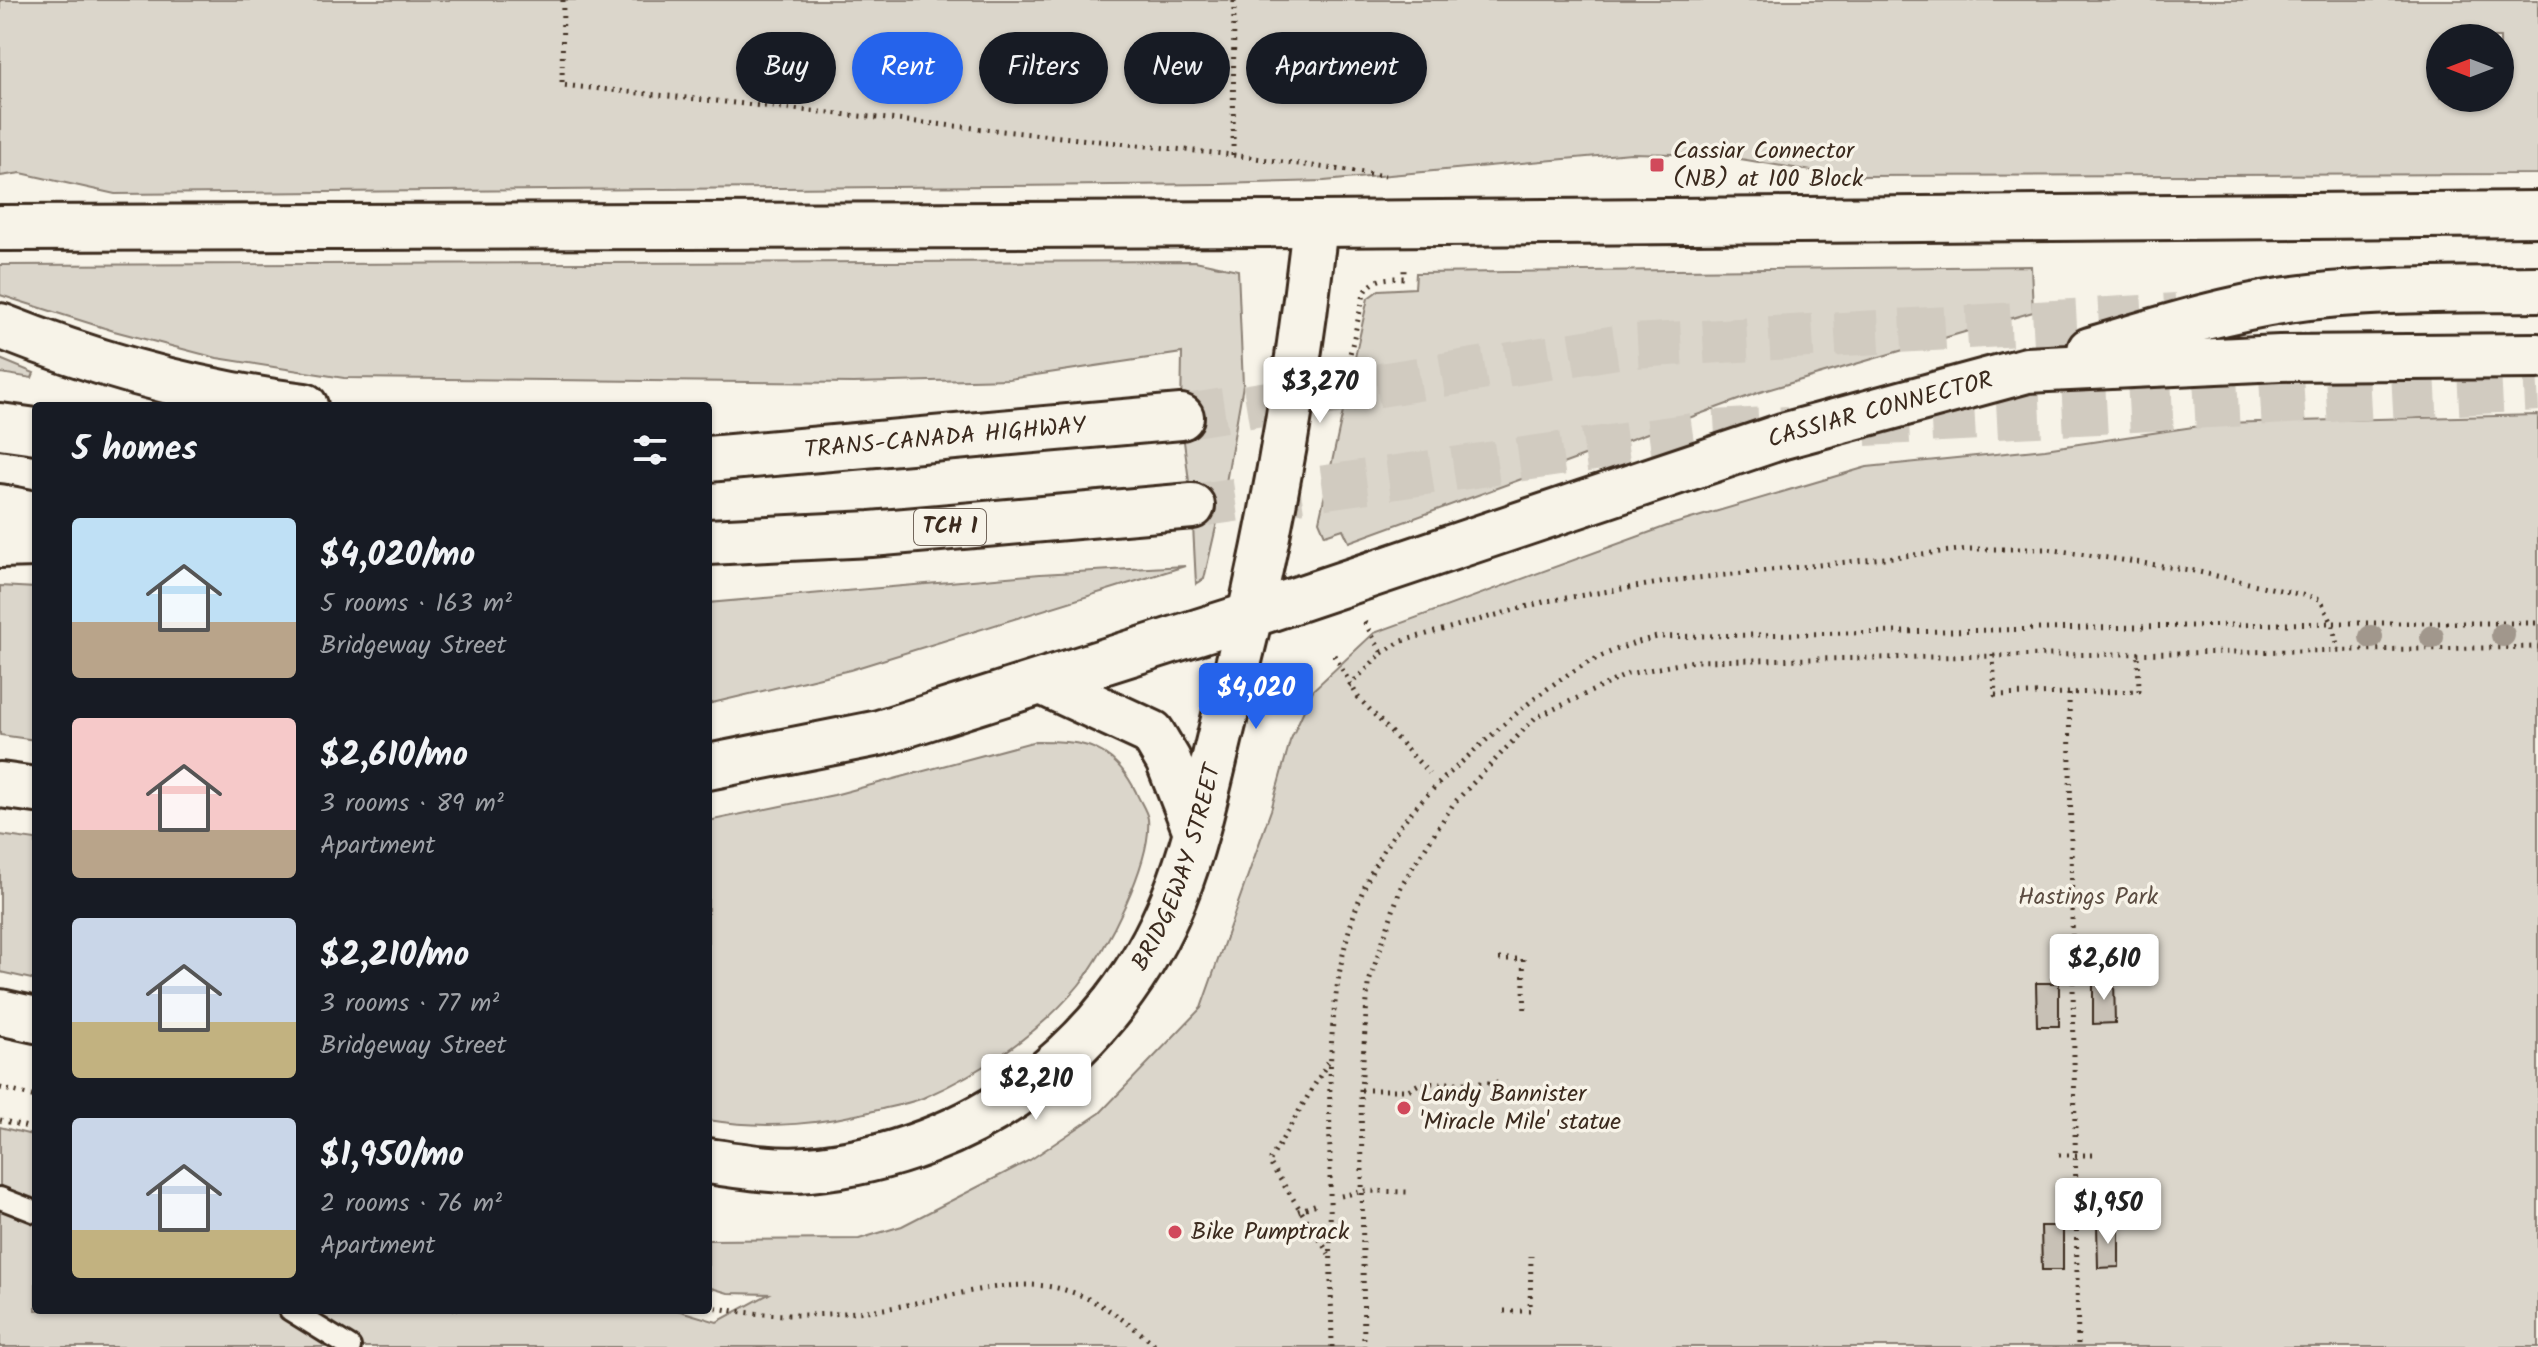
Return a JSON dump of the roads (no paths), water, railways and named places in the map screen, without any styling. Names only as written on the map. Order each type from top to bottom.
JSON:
[{"type":"main road","points":[[0,228],[1315,224],[2538,214]]},
{"type":"main road","name":"BRIDGEWAY STREET","points":[[712,1162],[808,1170],[871,1158],[968,1124],[1005,1103],[1067,1059],[1105,1016],[1138,970],[1174,897],[1251,615],[1307,298],[1315,224]]},
{"type":"main road","points":[[2027,370],[2176,324],[2286,300],[2375,292],[2538,289]]},
{"type":"main road","points":[[0,326],[131,369],[267,402]]},
{"type":"main road","name":"CASSIAR CONNECTOR","points":[[712,766],[879,733],[1251,615],[1783,436],[2027,370],[2280,358],[2538,356]]},
{"type":"main road","name":"TRANS-CANADA HIGHWAY","points":[[712,459],[1181,417]]},
{"type":"main road","points":[[0,426],[32,430]]},
{"type":"main road","points":[[712,437],[864,446]]},
{"type":"main road","name":"TCH 1","points":[[712,542],[871,534],[1192,506]]},
{"type":"main road","points":[[0,507],[32,513]]},
{"type":"main road","points":[[0,545],[32,544]]},
{"type":"main road","points":[[1044,683],[1152,733],[1168,760],[1195,829]]},
{"type":"main road","points":[[0,785],[32,789]]},
{"type":"main road","points":[[0,1012],[32,1019]]},
{"type":"lane","points":[[0,1198],[32,1210]]},
{"type":"lane","points":[[296,1314],[350,1347]]},
{"type":"tunnel","points":[[1181,417],[1617,347],[2176,315]]},
{"type":"tunnel","points":[[1865,424],[2538,389]]},
{"type":"tunnel","points":[[1192,506],[1714,432],[1788,428]]},
{"type":"place","name":"Cassiar Connector (NB) at 100 Block","points":[[1657,165]]},
{"type":"place","name":"Landy Bannister 'Miracle Mile' statue","points":[[1404,1108]]},
{"type":"place","name":"Bike Pumptrack","points":[[1175,1232]]},
{"type":"park label","name":"Hastings Park","points":[[2088,897]]}]
